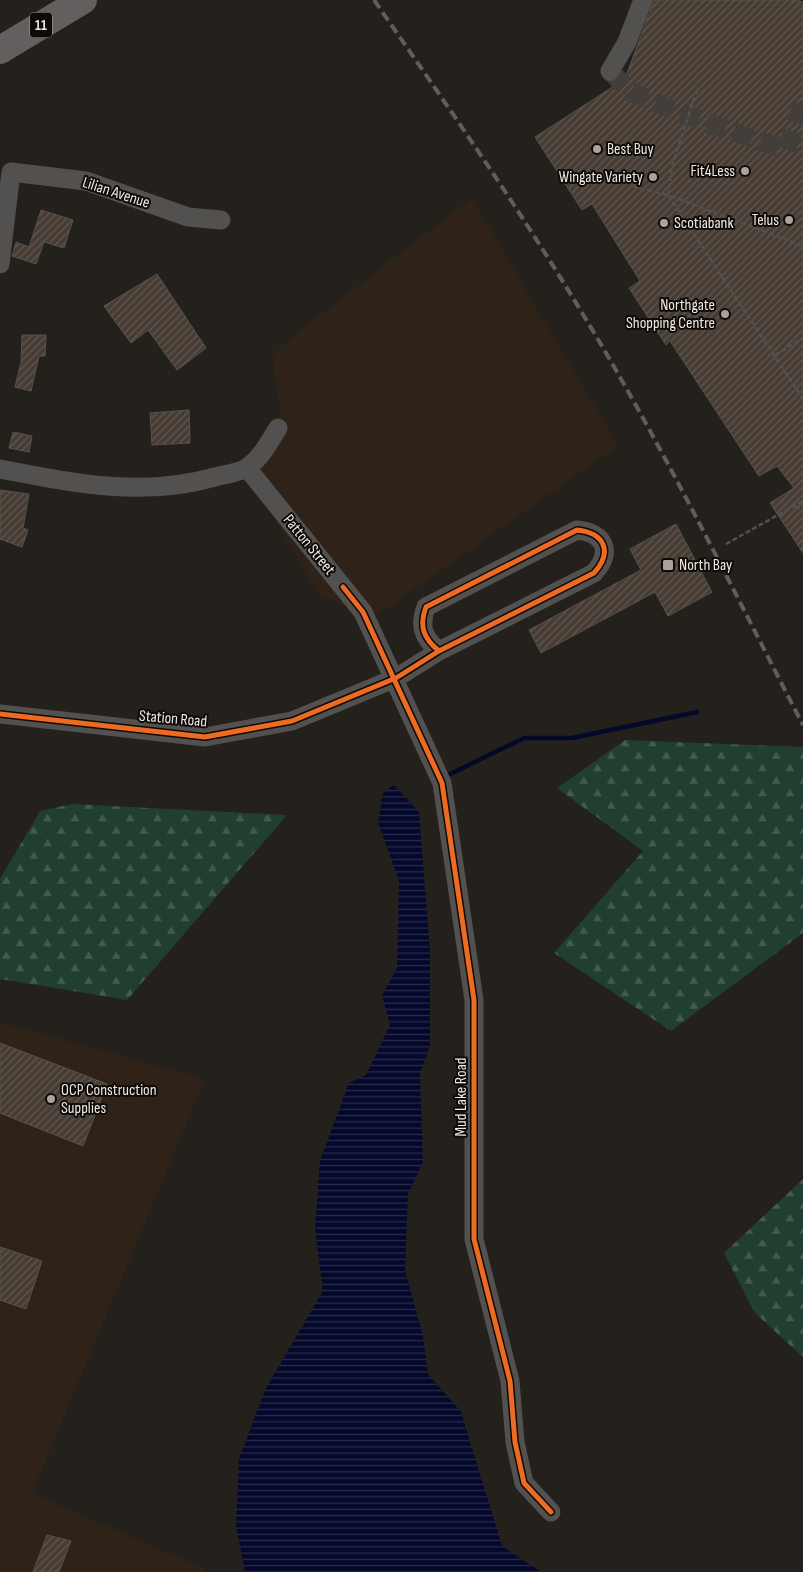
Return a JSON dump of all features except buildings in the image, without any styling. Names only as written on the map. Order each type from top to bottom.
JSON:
[{"type":"highway","name":"11","points":[[0,50],[83,0]]},
{"type":"street","points":[[610,70],[627,42],[643,0]]},
{"type":"street","name":"Lilian Avenue","points":[[0,264],[11,172],[86,182],[188,217],[221,220]]},
{"type":"street","points":[[0,469],[74,483],[128,489],[182,486],[247,468],[264,452],[278,428]]},
{"type":"street","name":"Patton Street","points":[[247,468],[363,612],[396,678]]},
{"type":"street","name":"Station Road","points":[[0,714],[205,737],[292,721],[396,678],[439,651],[594,573],[601,565],[606,552],[602,542],[595,535],[577,530],[426,607],[421,620],[423,632],[427,641],[439,651]]},
{"type":"street","name":"Mud Lake Road","points":[[396,678],[442,783],[474,1000],[474,1239],[510,1381],[515,1442],[524,1483],[551,1512]]},
{"type":"path","points":[[697,90],[672,166],[668,196],[803,399]]},
{"type":"path","points":[[629,179],[635,187],[668,196],[803,246]]},
{"type":"path","points":[[775,355],[803,338]]},
{"type":"path","points":[[726,544],[803,501]]},
{"type":"path","points":[[793,507],[803,509]]},
{"type":"shaded area","points":[[472,198],[618,446],[376,616],[320,597],[249,476],[283,432],[272,355],[299,331]]},
{"type":"shaded area","points":[[0,1022],[205,1079],[32,1493],[205,1569],[206,1572],[0,1572]]},
{"type":"green space","points":[[625,740],[803,747],[803,933],[671,1031],[554,953],[643,851],[557,788]]},
{"type":"green space","points":[[72,804],[287,815],[127,1000],[0,979],[0,879],[40,811]]},
{"type":"green space","points":[[803,1179],[803,1357],[755,1313],[724,1253]]},
{"type":"water","points":[[394,785],[419,812],[430,951],[430,1045],[420,1074],[423,1162],[408,1194],[405,1270],[423,1336],[428,1374],[461,1412],[502,1546],[541,1572],[245,1572],[236,1526],[239,1459],[266,1388],[323,1291],[315,1229],[320,1161],[349,1083],[366,1075],[390,1025],[382,995],[397,968],[399,881],[378,822],[383,793]]},
{"type":"waterway","points":[[446,776],[524,738],[572,738],[697,712]]},
{"type":"tunnel","points":[[610,71],[631,92],[688,116],[786,150],[803,104]]},
{"type":"railway","points":[[374,0],[510,199],[562,280],[616,370],[672,471],[803,725]]},
{"type":"cycle path","points":[[0,714],[205,737],[292,721],[396,678],[439,651],[594,573],[603,558],[604,551],[600,539],[587,532],[577,530],[426,607],[423,620],[424,631],[429,641],[439,651]]},
{"type":"cycle path","points":[[343,587],[363,612],[442,783],[474,1000],[474,1239],[510,1381],[515,1442],[524,1483],[551,1512]]},
{"type":"place","name":"Best Buy","points":[[597,149]]},
{"type":"place","name":"Fit4Less","points":[[745,171]]},
{"type":"place","name":"Wingate Variety","points":[[653,177]]},
{"type":"place","name":"Telus","points":[[789,220]]},
{"type":"place","name":"Scotiabank","points":[[664,223]]},
{"type":"place","name":"Northgate Shopping Centre","points":[[725,314]]},
{"type":"place","name":"North Bay","points":[[668,565]]},
{"type":"place","name":"OCP Construction Supplies","points":[[51,1099]]}]
